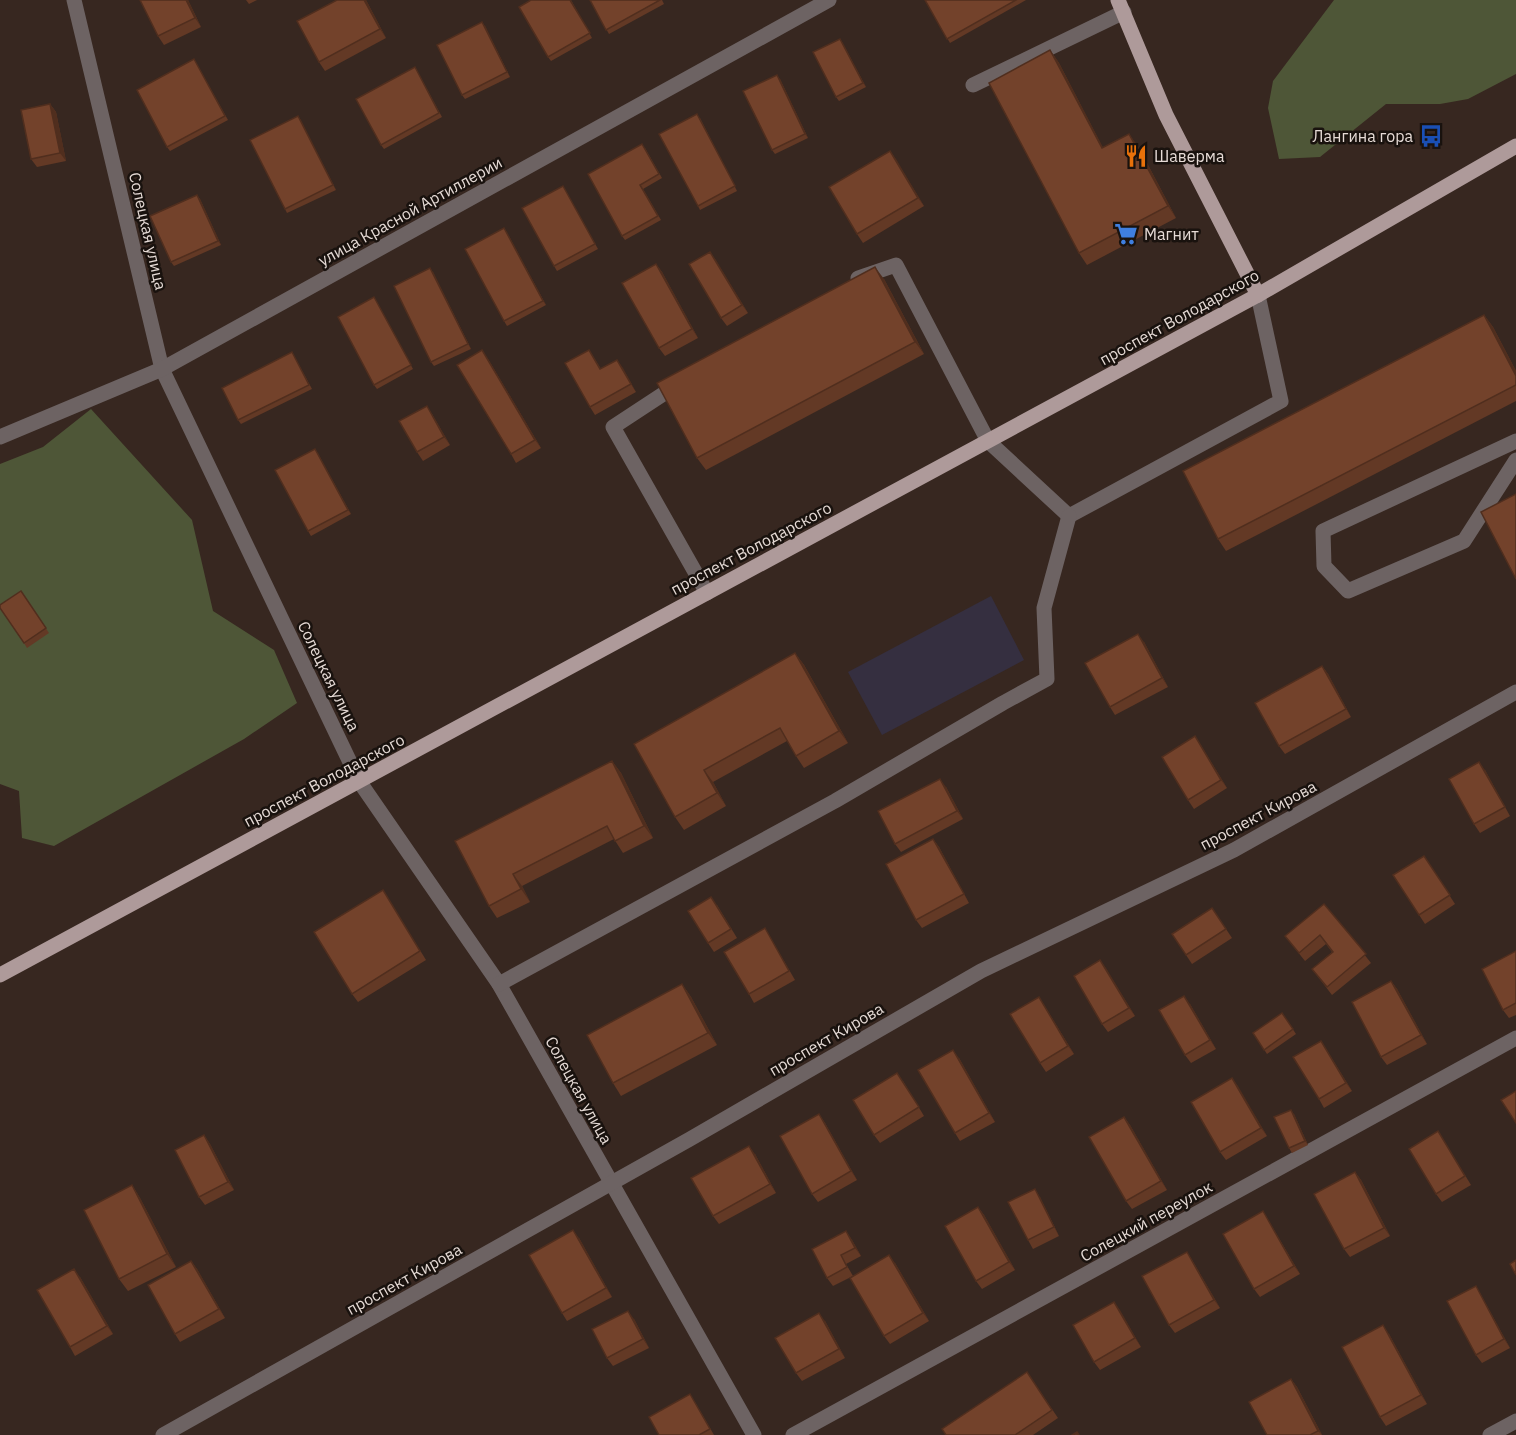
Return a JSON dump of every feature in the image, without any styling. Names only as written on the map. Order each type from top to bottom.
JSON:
[{"type":"main road","points":[[1121,6],[1166,115],[1258,295]]},
{"type":"main road","name":"проспект Володарского","points":[[0,975],[1258,295],[1516,146]]},
{"type":"street","name":"Солецкая улица","points":[[74,0],[162,369],[359,781],[499,984],[754,1435]]},
{"type":"street","name":"улица Красной Артиллерии","points":[[0,437],[162,369],[828,0]]},
{"type":"street","points":[[973,85],[1121,6]]},
{"type":"street","points":[[843,286],[853,280],[896,265],[988,441],[1069,516]]},
{"type":"street","points":[[499,984],[835,801],[1047,679],[1044,608],[1069,516],[1281,401],[1258,295]]},
{"type":"street","points":[[693,375],[613,427],[707,593]]},
{"type":"street","points":[[1516,441],[1323,531],[1324,566],[1348,591],[1464,541],[1516,460]]},
{"type":"street","name":"проспект Кирова","points":[[163,1435],[611,1183],[981,971],[1234,850],[1516,692]]},
{"type":"street","name":"Солецкий переулок","points":[[793,1435],[1516,1038]]},
{"type":"street","points":[[1490,1435],[1516,1421]]},
{"type":"shaded area","points":[[991,596],[1024,660],[882,735],[848,672]]},
{"type":"green space","points":[[1334,0],[1516,0],[1516,74],[1468,99],[1440,104],[1386,104],[1320,157],[1279,159],[1268,108],[1273,81]]},
{"type":"green space","points":[[91,409],[192,520],[213,611],[274,650],[297,703],[244,739],[54,846],[22,838],[19,791],[0,784],[0,464],[43,447]]},
{"type":"building","points":[[140,0],[186,0],[195,18],[158,36]]},
{"type":"building","points":[[337,0],[364,0],[380,29],[319,62],[297,21]]},
{"type":"building","points":[[531,0],[570,0],[590,33],[548,57],[519,7]]},
{"type":"building","points":[[590,0],[660,0],[606,30]]},
{"type":"building","points":[[925,0],[1016,0],[947,39]]},
{"type":"building","points":[[482,22],[507,72],[462,95],[437,45]]},
{"type":"building","points":[[840,39],[863,83],[836,97],[813,52]]},
{"type":"building","points":[[1050,50],[1102,148],[1129,134],[1168,206],[1079,253],[989,83]]},
{"type":"building","points":[[194,59],[225,116],[167,147],[137,90]]},
{"type":"building","points":[[415,67],[439,113],[381,145],[356,99]]},
{"type":"building","points":[[777,75],[805,134],[772,150],[743,91]]},
{"type":"building","points":[[50,104],[60,153],[31,159],[21,110]]},
{"type":"building","points":[[697,114],[735,186],[698,206],[659,134]]},
{"type":"building","points":[[298,116],[333,185],[285,209],[250,140]]},
{"type":"building","points":[[642,144],[659,174],[640,185],[658,216],[622,236],[588,174]]},
{"type":"building","points":[[890,151],[918,198],[857,234],[829,187]]},
{"type":"building","points":[[563,186],[595,244],[554,266],[522,208]]},
{"type":"building","points":[[197,195],[218,241],[171,262],[150,216]]},
{"type":"building","points":[[504,228],[543,301],[504,321],[465,249]]},
{"type":"building","points":[[710,252],[742,305],[721,318],[689,264]]},
{"type":"building","points":[[656,264],[692,329],[659,348],[622,283]]},
{"type":"building","points":[[875,267],[915,342],[697,458],[657,383]]},
{"type":"building","points":[[430,268],[468,344],[431,362],[394,286]]},
{"type":"building","points":[[374,297],[411,365],[374,385],[338,317]]},
{"type":"building","points":[[1484,315],[1516,376],[1516,385],[1218,539],[1183,471]]},
{"type":"building","points":[[482,350],[535,440],[511,454],[457,365]]},
{"type":"building","points":[[589,350],[600,369],[617,360],[631,384],[590,407],[565,363]]},
{"type":"building","points":[[292,352],[309,385],[238,420],[222,388]]},
{"type":"building","points":[[427,406],[444,437],[417,452],[399,421]]},
{"type":"building","points":[[315,449],[348,510],[308,531],[275,470]]},
{"type":"building","points":[[1516,494],[1516,579],[1481,512]]},
{"type":"building","points":[[21,591],[46,628],[24,643],[0,608],[0,605]]},
{"type":"building","points":[[1138,634],[1162,678],[1110,707],[1085,663]]},
{"type":"building","points":[[795,653],[839,731],[796,756],[780,728],[704,770],[717,793],[675,817],[634,744]]},
{"type":"building","points":[[1322,666],[1346,709],[1279,746],[1255,703]]},
{"type":"building","points":[[1195,736],[1221,780],[1188,800],[1162,757]]},
{"type":"building","points":[[612,761],[644,826],[615,841],[607,826],[513,874],[521,889],[489,906],[455,841]]},
{"type":"building","points":[[1479,762],[1505,807],[1474,824],[1449,779]]},
{"type":"building","points":[[940,779],[957,811],[895,844],[878,811]]},
{"type":"building","points":[[933,839],[964,894],[916,920],[886,864]]},
{"type":"building","points":[[1424,856],[1450,895],[1419,915],[1393,875]]},
{"type":"building","points":[[383,890],[420,951],[352,994],[314,932]]},
{"type":"building","points":[[711,897],[731,929],[708,943],[688,911]]},
{"type":"building","points":[[1324,904],[1366,954],[1327,987],[1312,969],[1333,952],[1320,935],[1299,953],[1285,936]]},
{"type":"building","points":[[1212,908],[1226,929],[1186,955],[1172,934]]},
{"type":"building","points":[[765,928],[789,971],[749,994],[724,952]]},
{"type":"building","points":[[1516,951],[1516,1003],[1503,1010],[1482,969]]},
{"type":"building","points":[[1100,960],[1129,1008],[1102,1024],[1074,976]]},
{"type":"building","points":[[1391,981],[1421,1035],[1381,1057],[1352,1002]]},
{"type":"building","points":[[682,984],[708,1033],[613,1083],[587,1035]]},
{"type":"building","points":[[1184,996],[1210,1040],[1185,1055],[1159,1010]]},
{"type":"building","points":[[1039,997],[1068,1046],[1040,1063],[1010,1014]]},
{"type":"building","points":[[1282,1013],[1293,1029],[1264,1050],[1253,1033]]},
{"type":"building","points":[[1321,1041],[1346,1083],[1319,1099],[1293,1057]]},
{"type":"building","points":[[953,1050],[989,1113],[955,1133],[918,1070]]},
{"type":"building","points":[[897,1073],[919,1107],[874,1135],[853,1100]]},
{"type":"building","points":[[1232,1078],[1261,1128],[1220,1152],[1191,1102]]},
{"type":"building","points":[[1516,1091],[1516,1123],[1501,1100]]},
{"type":"building","points":[[1291,1110],[1305,1141],[1289,1148],[1274,1117]]},
{"type":"building","points":[[819,1114],[851,1171],[812,1194],[780,1136]]},
{"type":"building","points":[[1124,1117],[1161,1181],[1126,1201],[1089,1137]]},
{"type":"building","points":[[1438,1131],[1465,1176],[1436,1194],[1409,1149]]},
{"type":"building","points":[[204,1135],[228,1182],[199,1197],[175,1150]]},
{"type":"building","points":[[749,1146],[770,1184],[713,1216],[691,1178]]},
{"type":"building","points":[[1355,1172],[1384,1228],[1344,1249],[1314,1194]]},
{"type":"building","points":[[132,1185],[167,1254],[119,1279],[84,1210]]},
{"type":"building","points":[[1035,1189],[1054,1227],[1028,1240],[1008,1202]]},
{"type":"building","points":[[978,1207],[1009,1262],[976,1281],[945,1226]]},
{"type":"building","points":[[1263,1211],[1294,1266],[1254,1289],[1223,1234]]},
{"type":"building","points":[[573,1230],[606,1288],[562,1313],[529,1255]]},
{"type":"building","points":[[846,1231],[855,1248],[841,1255],[847,1267],[827,1278],[812,1249]]},
{"type":"building","points":[[1187,1252],[1214,1300],[1169,1325],[1142,1276]]},
{"type":"building","points":[[889,1255],[923,1313],[884,1336],[850,1278]]},
{"type":"building","points":[[1516,1260],[1516,1275],[1510,1264]]},
{"type":"building","points":[[191,1261],[219,1309],[175,1334],[148,1285]]},
{"type":"building","points":[[74,1269],[107,1326],[70,1347],[37,1290]]},
{"type":"building","points":[[1476,1286],[1504,1339],[1476,1355],[1447,1301]]},
{"type":"building","points":[[1114,1302],[1135,1338],[1094,1362],[1073,1325]]},
{"type":"building","points":[[628,1311],[643,1339],[607,1358],[592,1329]]},
{"type":"building","points":[[819,1313],[839,1349],[796,1373],[775,1338]]},
{"type":"building","points":[[1383,1325],[1421,1395],[1380,1417],[1342,1347]]},
{"type":"building","points":[[1027,1372],[1052,1410],[1015,1435],[946,1435],[942,1429]]},
{"type":"building","points":[[1291,1379],[1318,1431],[1310,1435],[1267,1435],[1249,1402]]},
{"type":"building","points":[[690,1394],[710,1429],[699,1435],[659,1435],[649,1417]]},
{"type":"place","name":"Лангина гора","points":[[1431,136]]},
{"type":"place","name":"Шаверма","points":[[1136,156]]},
{"type":"place","name":"Магнит","points":[[1126,234]]}]
